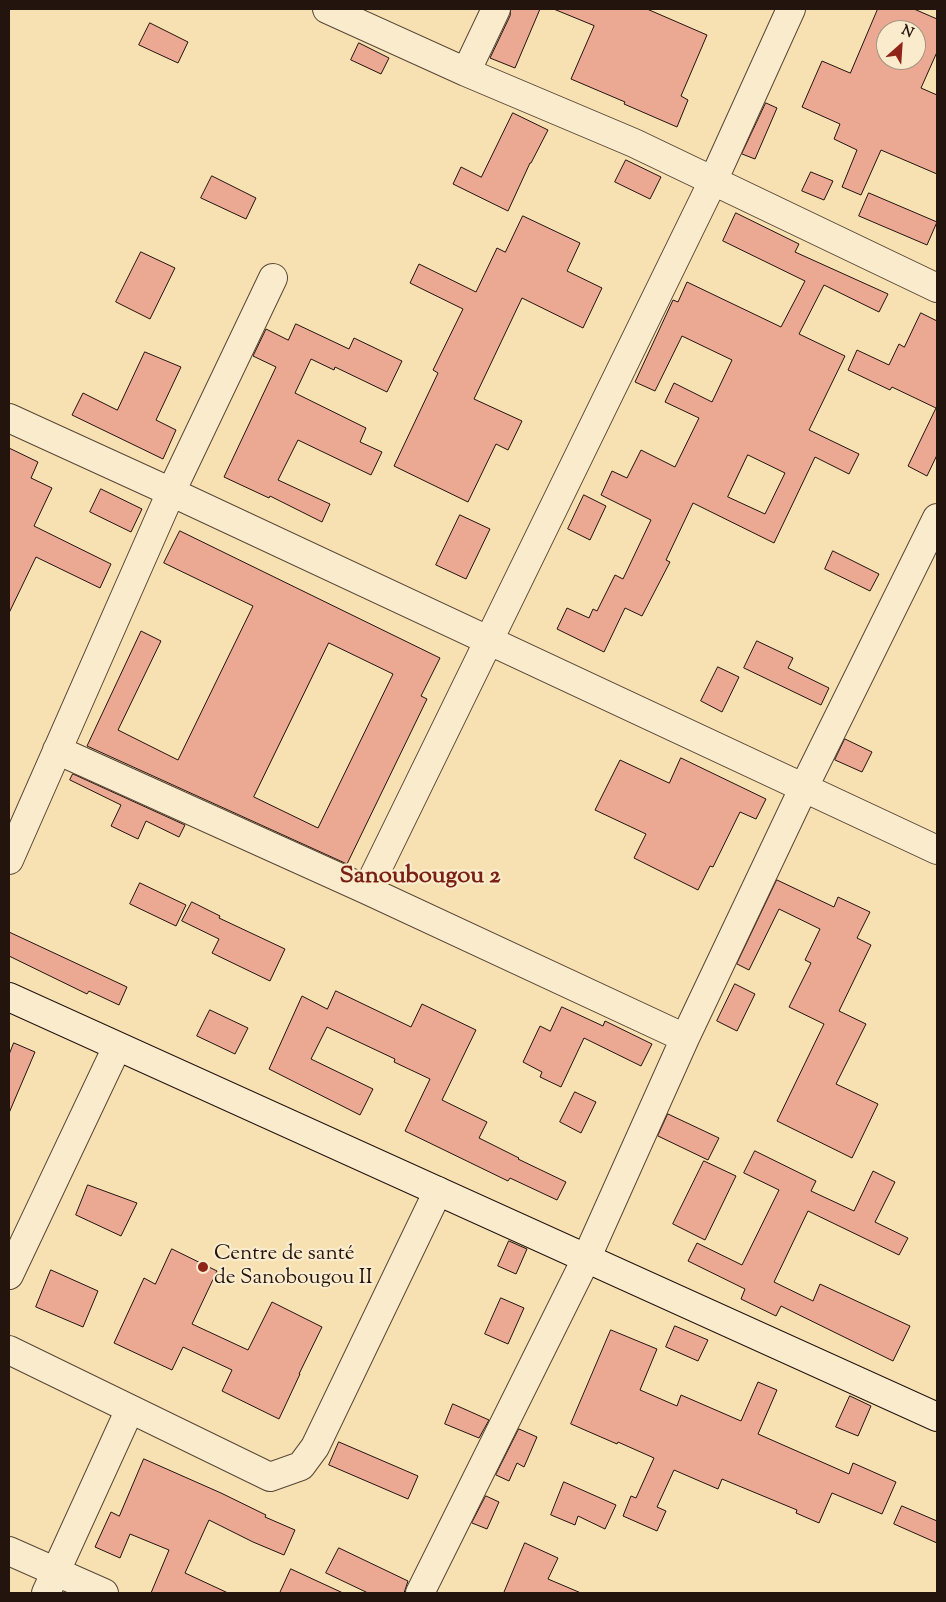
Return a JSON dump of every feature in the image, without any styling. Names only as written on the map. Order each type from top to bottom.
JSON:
[{"type":"street","points":[[327,9],[466,72],[634,144],[937,288]]},
{"type":"street","points":[[466,72],[496,9]]},
{"type":"street","points":[[367,890],[713,181],[791,9]]},
{"type":"street","points":[[9,860],[171,492],[273,278]]},
{"type":"street","points":[[9,418],[937,850]]},
{"type":"street","points":[[420,1593],[586,1259],[685,1038],[804,788],[937,518]]},
{"type":"street","points":[[57,750],[367,890],[685,1038]]},
{"type":"street","points":[[9,997],[937,1417]]},
{"type":"street","points":[[9,1275],[117,1047]]},
{"type":"street","points":[[9,1350],[270,1477],[301,1466],[315,1447],[438,1191]]},
{"type":"street","points":[[51,1583],[130,1410]]},
{"type":"street","points":[[9,1551],[51,1583],[104,1593]]},
{"type":"building","points":[[511,9],[540,9],[515,68],[490,58],[510,16]]},
{"type":"building","points":[[554,9],[647,9],[707,35],[681,96],[688,100],[677,127],[571,79],[594,26]]},
{"type":"building","points":[[878,9],[914,9],[937,19],[937,52],[921,88],[937,95],[937,174],[881,150],[861,195],[842,187],[857,150],[834,139],[840,124],[802,107],[822,61],[850,73]]},
{"type":"building","points":[[150,23],[188,42],[178,63],[139,45]]},
{"type":"building","points":[[359,43],[389,58],[381,74],[351,60]]},
{"type":"building","points":[[766,103],[777,108],[755,159],[742,154]]},
{"type":"building","points":[[513,113],[548,130],[530,163],[508,211],[453,184],[461,167],[481,177]]},
{"type":"building","points":[[626,160],[661,177],[650,199],[615,182]]},
{"type":"building","points":[[811,172],[833,181],[824,200],[802,191]]},
{"type":"building","points":[[212,176],[256,198],[246,219],[201,198]]},
{"type":"building","points":[[869,193],[937,222],[927,245],[859,216]]},
{"type":"building","points":[[736,213],[799,244],[795,252],[888,294],[879,312],[824,285],[799,334],[845,356],[809,430],[859,454],[849,474],[815,457],[774,543],[693,503],[666,560],[670,562],[642,616],[625,608],[604,652],[557,629],[567,608],[589,618],[593,609],[597,611],[615,575],[623,579],[651,520],[601,495],[612,471],[627,478],[641,450],[675,467],[699,418],[665,402],[674,383],[712,402],[732,360],[682,336],[655,391],[635,382],[673,300],[678,302],[687,282],[781,327],[805,281],[723,241]],"holes":[[[748,455],[785,473],[765,514],[728,497]]]},
{"type":"building","points":[[523,216],[580,243],[567,271],[602,288],[583,328],[522,298],[474,399],[522,421],[508,450],[496,444],[468,502],[394,466],[438,373],[433,370],[463,309],[410,283],[419,264],[476,292],[497,248],[505,252]]},
{"type":"building","points":[[141,252],[175,268],[150,319],[116,302]]},
{"type":"building","points":[[921,313],[937,321],[937,455],[927,476],[908,466],[936,408],[892,387],[890,390],[848,370],[857,350],[889,365],[899,344],[904,347]]},
{"type":"building","points":[[296,324],[349,349],[354,338],[402,361],[387,392],[335,367],[334,370],[311,359],[295,393],[366,428],[360,442],[382,452],[371,475],[298,440],[278,480],[330,504],[322,522],[270,496],[269,498],[224,477],[276,367],[253,356],[266,329],[288,340]]},
{"type":"building","points":[[145,352],[181,367],[156,420],[176,430],[163,459],[72,415],[83,393],[117,410]]},
{"type":"building","points":[[9,448],[38,462],[31,478],[52,488],[34,526],[111,564],[100,588],[36,557],[9,613]]},
{"type":"building","points":[[101,489],[142,509],[131,532],[90,512]]},
{"type":"building","points":[[584,495],[606,506],[590,540],[568,529]]},
{"type":"building","points":[[460,515],[490,529],[466,579],[436,565]]},
{"type":"building","points":[[180,531],[440,658],[421,696],[427,699],[347,864],[87,746],[141,631],[161,641],[118,730],[178,760],[253,606],[164,563]],"holes":[[[329,643],[393,674],[318,828],[254,797]]]},
{"type":"building","points":[[833,551],[879,574],[870,591],[825,569]]},
{"type":"building","points":[[757,641],[793,658],[788,668],[829,688],[821,705],[744,668]]},
{"type":"building","points":[[718,667],[739,677],[722,712],[701,701]]},
{"type":"building","points":[[845,739],[872,752],[862,772],[835,760]]},
{"type":"building","points":[[681,758],[766,799],[756,819],[740,812],[713,867],[710,866],[698,890],[634,858],[646,834],[595,810],[620,760],[669,783]]},
{"type":"building","points":[[73,774],[185,825],[179,837],[146,821],[138,839],[111,826],[121,805],[70,780]]},
{"type":"building","points":[[777,880],[834,907],[838,897],[870,912],[857,938],[871,945],[839,1011],[866,1024],[836,1084],[878,1104],[852,1158],[777,1121],[824,1024],[789,1007],[811,963],[805,960],[820,929],[779,909],[749,970],[737,964]]},
{"type":"building","points":[[140,883],[186,905],[176,926],[130,904]]},
{"type":"building","points":[[192,902],[220,916],[219,918],[285,949],[270,981],[212,953],[219,939],[182,921]]},
{"type":"building","points":[[9,932],[127,987],[119,1005],[89,991],[87,994],[9,956]]},
{"type":"building","points":[[735,984],[755,994],[737,1031],[717,1021]]},
{"type":"building","points":[[336,991],[411,1027],[422,1004],[476,1030],[442,1100],[487,1122],[479,1138],[566,1182],[557,1200],[510,1178],[508,1181],[405,1131],[430,1079],[394,1062],[395,1059],[327,1027],[311,1059],[373,1089],[360,1115],[269,1069],[302,996],[327,1009]]},
{"type":"building","points":[[562,1007],[603,1026],[605,1021],[652,1044],[641,1066],[584,1038],[561,1087],[540,1077],[542,1072],[523,1062],[540,1026],[550,1031]]},
{"type":"building","points":[[210,1010],[248,1028],[235,1054],[197,1036]]},
{"type":"building","points":[[14,1043],[35,1052],[9,1113],[9,1055]]},
{"type":"building","points":[[575,1092],[596,1102],[581,1133],[560,1122]]},
{"type":"building","points":[[668,1114],[719,1138],[708,1160],[658,1136]]},
{"type":"building","points":[[755,1151],[816,1181],[811,1191],[854,1211],[873,1171],[895,1182],[875,1222],[908,1238],[899,1255],[808,1211],[774,1282],[813,1301],[820,1284],[910,1326],[893,1361],[781,1306],[776,1316],[741,1299],[745,1289],[688,1261],[697,1243],[742,1265],[779,1190],[744,1173]]},
{"type":"building","points":[[704,1161],[736,1176],[705,1240],[673,1224]]},
{"type":"building","points":[[88,1185],[137,1203],[121,1236],[76,1215]]},
{"type":"building","points":[[509,1241],[527,1249],[516,1274],[498,1266]]},
{"type":"building","points":[[172,1249],[217,1271],[192,1324],[248,1350],[272,1302],[322,1327],[279,1419],[222,1391],[232,1370],[183,1347],[172,1370],[114,1343],[144,1278],[155,1284]]},
{"type":"building","points":[[51,1270],[98,1291],[83,1327],[36,1307]]},
{"type":"building","points":[[501,1298],[524,1308],[508,1344],[485,1334]]},
{"type":"building","points":[[675,1326],[708,1340],[698,1361],[666,1347]]},
{"type":"building","points":[[611,1330],[657,1349],[640,1390],[677,1406],[681,1395],[741,1421],[758,1382],[777,1390],[758,1434],[849,1474],[853,1463],[896,1482],[882,1514],[832,1493],[819,1523],[796,1513],[797,1510],[722,1479],[718,1489],[674,1470],[657,1507],[666,1511],[657,1531],[623,1516],[631,1496],[636,1498],[654,1458],[571,1424]]},
{"type":"building","points":[[850,1396],[871,1406],[858,1436],[836,1427]]},
{"type":"building","points":[[453,1404],[489,1420],[479,1438],[445,1424]]},
{"type":"building","points":[[519,1429],[537,1437],[524,1467],[517,1463],[509,1481],[496,1475]]},
{"type":"building","points":[[339,1442],[418,1476],[408,1499],[329,1465]]},
{"type":"building","points":[[144,1459],[221,1493],[266,1515],[265,1517],[295,1530],[284,1555],[209,1520],[185,1573],[228,1593],[151,1593],[169,1550],[130,1534],[120,1558],[95,1547],[111,1512],[119,1516]]},
{"type":"building","points":[[564,1482],[616,1505],[605,1529],[578,1516],[575,1525],[551,1515]]},
{"type":"building","points":[[486,1496],[499,1502],[487,1529],[472,1523]]},
{"type":"building","points":[[902,1506],[937,1521],[937,1543],[894,1524]]},
{"type":"building","points":[[525,1543],[558,1558],[548,1579],[581,1593],[504,1593]]},
{"type":"building","points":[[339,1548],[408,1581],[404,1593],[368,1593],[326,1573]]},
{"type":"building","points":[[291,1569],[343,1593],[280,1593]]},
{"type":"place","name":"Centre de santé de Sanobougou II","points":[[203,1267]]},
{"type":"district","name":"Sanoubougou 2","points":[[420,878]]}]
